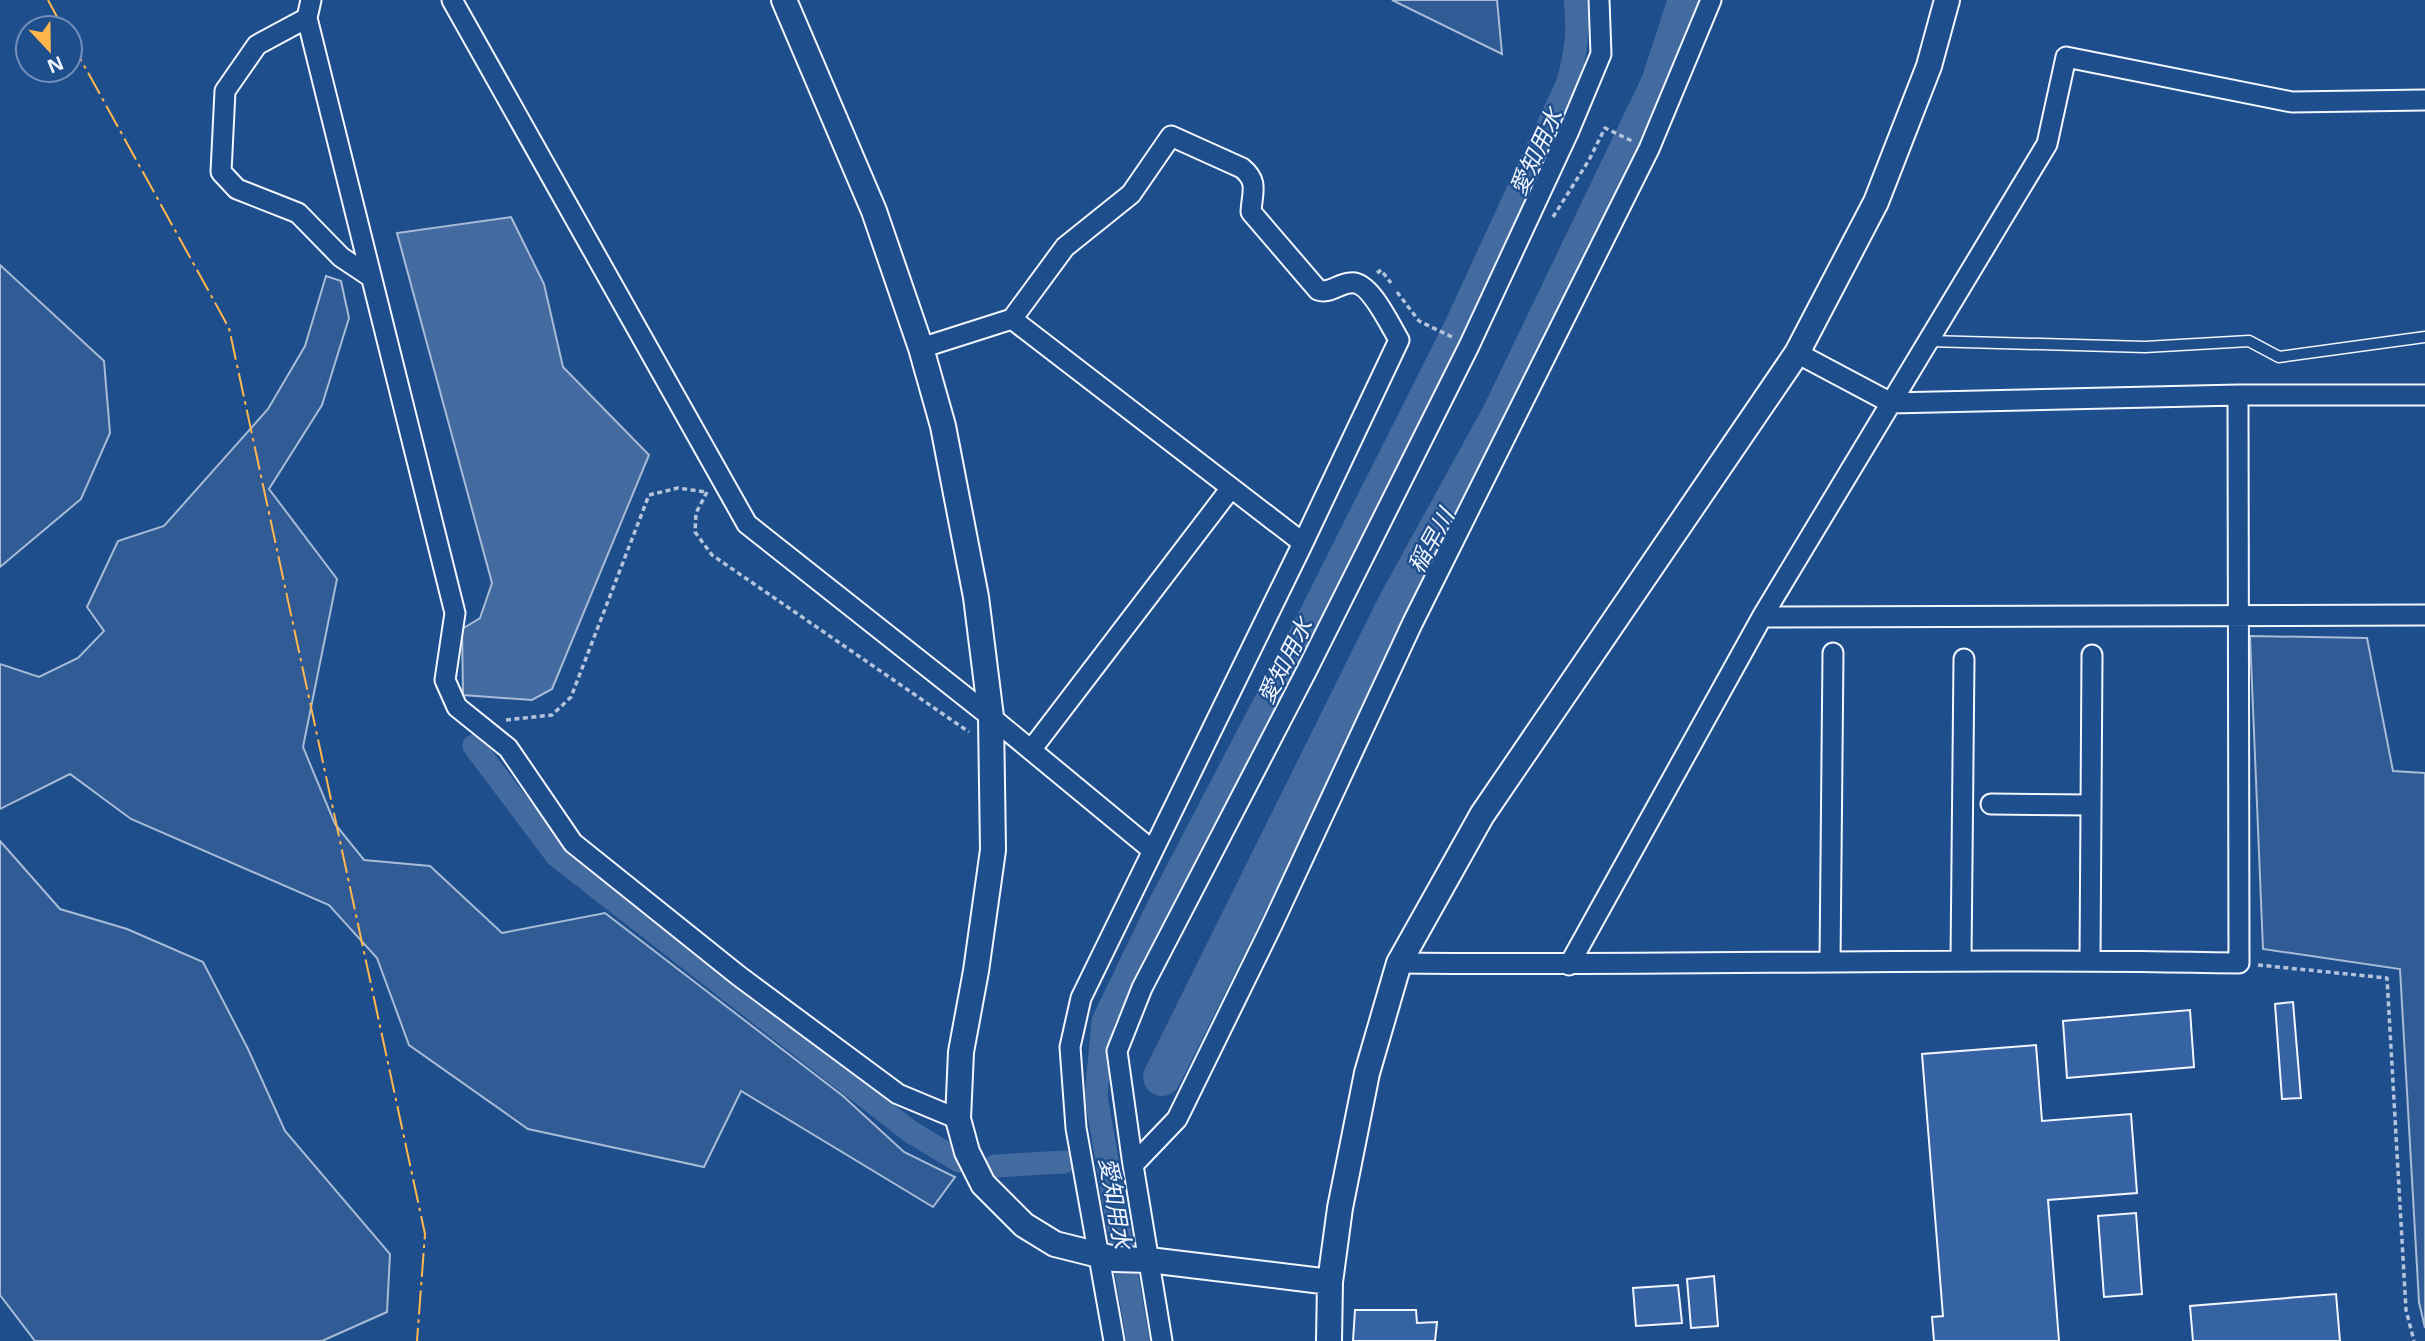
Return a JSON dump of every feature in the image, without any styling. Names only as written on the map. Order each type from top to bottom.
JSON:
[{"type":"street","points":[[452,0],[747,524],[991,717],[1153,850]]},
{"type":"street","points":[[784,0],[874,211],[921,348],[943,426],[975,597],[991,717],[993,850],[976,971],[961,1052],[958,1119],[967,1152],[983,1184],[1024,1225],[1055,1244],[1107,1258],[1149,1260],[1329,1282]]},
{"type":"street","points":[[1162,1341],[1117,1051],[1137,1000],[1457,371],[1568,133],[1601,54],[1600,0]]},
{"type":"street","points":[[1133,1165],[1177,1119],[1183,1107],[1279,910],[1412,624],[1649,149],[1711,0]]},
{"type":"street","points":[[1329,1341],[1329,1282],[1340,1209],[1367,1073],[1399,963],[1482,815],[1797,353],[1877,202],[1929,66],[1947,0]]},
{"type":"street","points":[[371,277],[341,257],[298,213],[237,189],[221,172],[225,91],[257,45],[309,9],[371,277],[455,613],[445,680],[457,707],[508,748],[573,843],[739,976],[898,1094],[958,1119]]},
{"type":"street","points":[[1569,965],[1762,617],[2047,144],[2066,57],[2292,102],[2425,100]]},
{"type":"street","points":[[921,348],[1012,319],[1065,247],[1131,194],[1171,136],[1242,168],[1251,176],[1254,185],[1251,212],[1318,290],[1324,292],[1349,283],[1358,283],[1370,292],[1399,340],[1081,998],[1070,1047],[1076,1128],[1107,1258],[1114,1341]]},
{"type":"street","points":[[1012,319],[1303,543]]},
{"type":"street","points":[[1797,353],[1891,403],[2238,395],[2425,395]]},
{"type":"street","points":[[1399,963],[1569,965],[2090,960],[2239,963],[2238,395]]},
{"type":"street","points":[[1031,750],[1231,488]]},
{"type":"street","points":[[1762,617],[2425,615]]},
{"type":"street","points":[[1830,962],[1833,653]]},
{"type":"street","points":[[2090,960],[2092,655]]},
{"type":"street","points":[[1961,961],[1964,659]]},
{"type":"street","points":[[1991,804],[2091,806]]},
{"type":"lane","points":[[1928,341],[2145,347],[2249,341],[2279,357],[2425,337]]},
{"type":"path","points":[[1548,225],[1589,160],[1605,128],[1620,135]]},
{"type":"path","points":[[1436,329],[1462,342]]},
{"type":"path","points":[[478,724],[552,715],[571,697],[649,495],[678,488],[707,492],[726,488]]},
{"type":"path","points":[[707,492],[696,513],[695,532],[712,555],[992,747]]},
{"type":"path","points":[[2239,963],[2387,978],[2406,1310],[2414,1341]]},
{"type":"shaded area","points":[[1392,0],[1497,0],[1502,54]]},
{"type":"shaded area","points":[[511,217],[544,284],[563,367],[649,455],[552,689],[532,700],[463,695],[462,629],[480,618],[492,583],[397,233]]},
{"type":"shaded area","points":[[0,265],[104,361],[110,433],[81,499],[0,567]]},
{"type":"shaded area","points":[[326,276],[341,281],[349,318],[322,405],[269,489],[337,579],[303,747],[335,824],[364,860],[430,866],[502,933],[605,913],[843,1096],[904,1152],[955,1177],[933,1207],[741,1091],[704,1167],[528,1129],[409,1045],[377,958],[329,905],[131,819],[70,774],[0,809],[0,664],[39,677],[78,658],[104,631],[87,607],[118,541],[164,526],[268,409],[305,346]]},
{"type":"shaded area","points":[[2250,636],[2367,638],[2393,771],[2425,773],[2425,1328],[2419,1302],[2400,969],[2263,949]]},
{"type":"shaded area","points":[[0,841],[60,909],[127,929],[203,962],[248,1049],[285,1131],[390,1254],[387,1312],[322,1341],[35,1341],[0,1295]]},
{"type":"building","points":[[2293,1002],[2301,1098],[2282,1099],[2275,1004]]},
{"type":"building","points":[[2190,1010],[2194,1067],[2067,1078],[2063,1021]]},
{"type":"building","points":[[2036,1045],[2042,1121],[2131,1114],[2137,1193],[2048,1200],[2059,1341],[1934,1341],[1932,1317],[1943,1316],[1922,1054]]},
{"type":"building","points":[[2136,1213],[2142,1294],[2104,1297],[2098,1216]]},
{"type":"building","points":[[1714,1276],[1718,1326],[1691,1328],[1687,1279]]},
{"type":"building","points":[[1678,1285],[1682,1323],[1636,1326],[1633,1288]]},
{"type":"building","points":[[2336,1294],[2340,1341],[2193,1341],[2190,1306]]},
{"type":"building","points":[[1355,1310],[1416,1310],[1417,1323],[1437,1322],[1435,1341],[1353,1341]]},
{"type":"waterway","name":"愛知用水","points":[[1138,1341],[1096,1096],[1103,1021],[1157,909],[1303,629],[1454,329],[1568,82],[1576,41],[1575,0]]},
{"type":"waterway","name":"稲早川","points":[[1162,1077],[1396,605],[1501,414],[1660,83],[1687,0]]},
{"type":"waterway","points":[[474,746],[557,856],[911,1132],[959,1161]]},
{"type":"waterway","points":[[995,1166],[1064,1162]]},
{"type":"power","points":[[48,0],[56,14]]},
{"type":"power","points":[[84,65],[229,328],[425,1234],[417,1341]]}]
